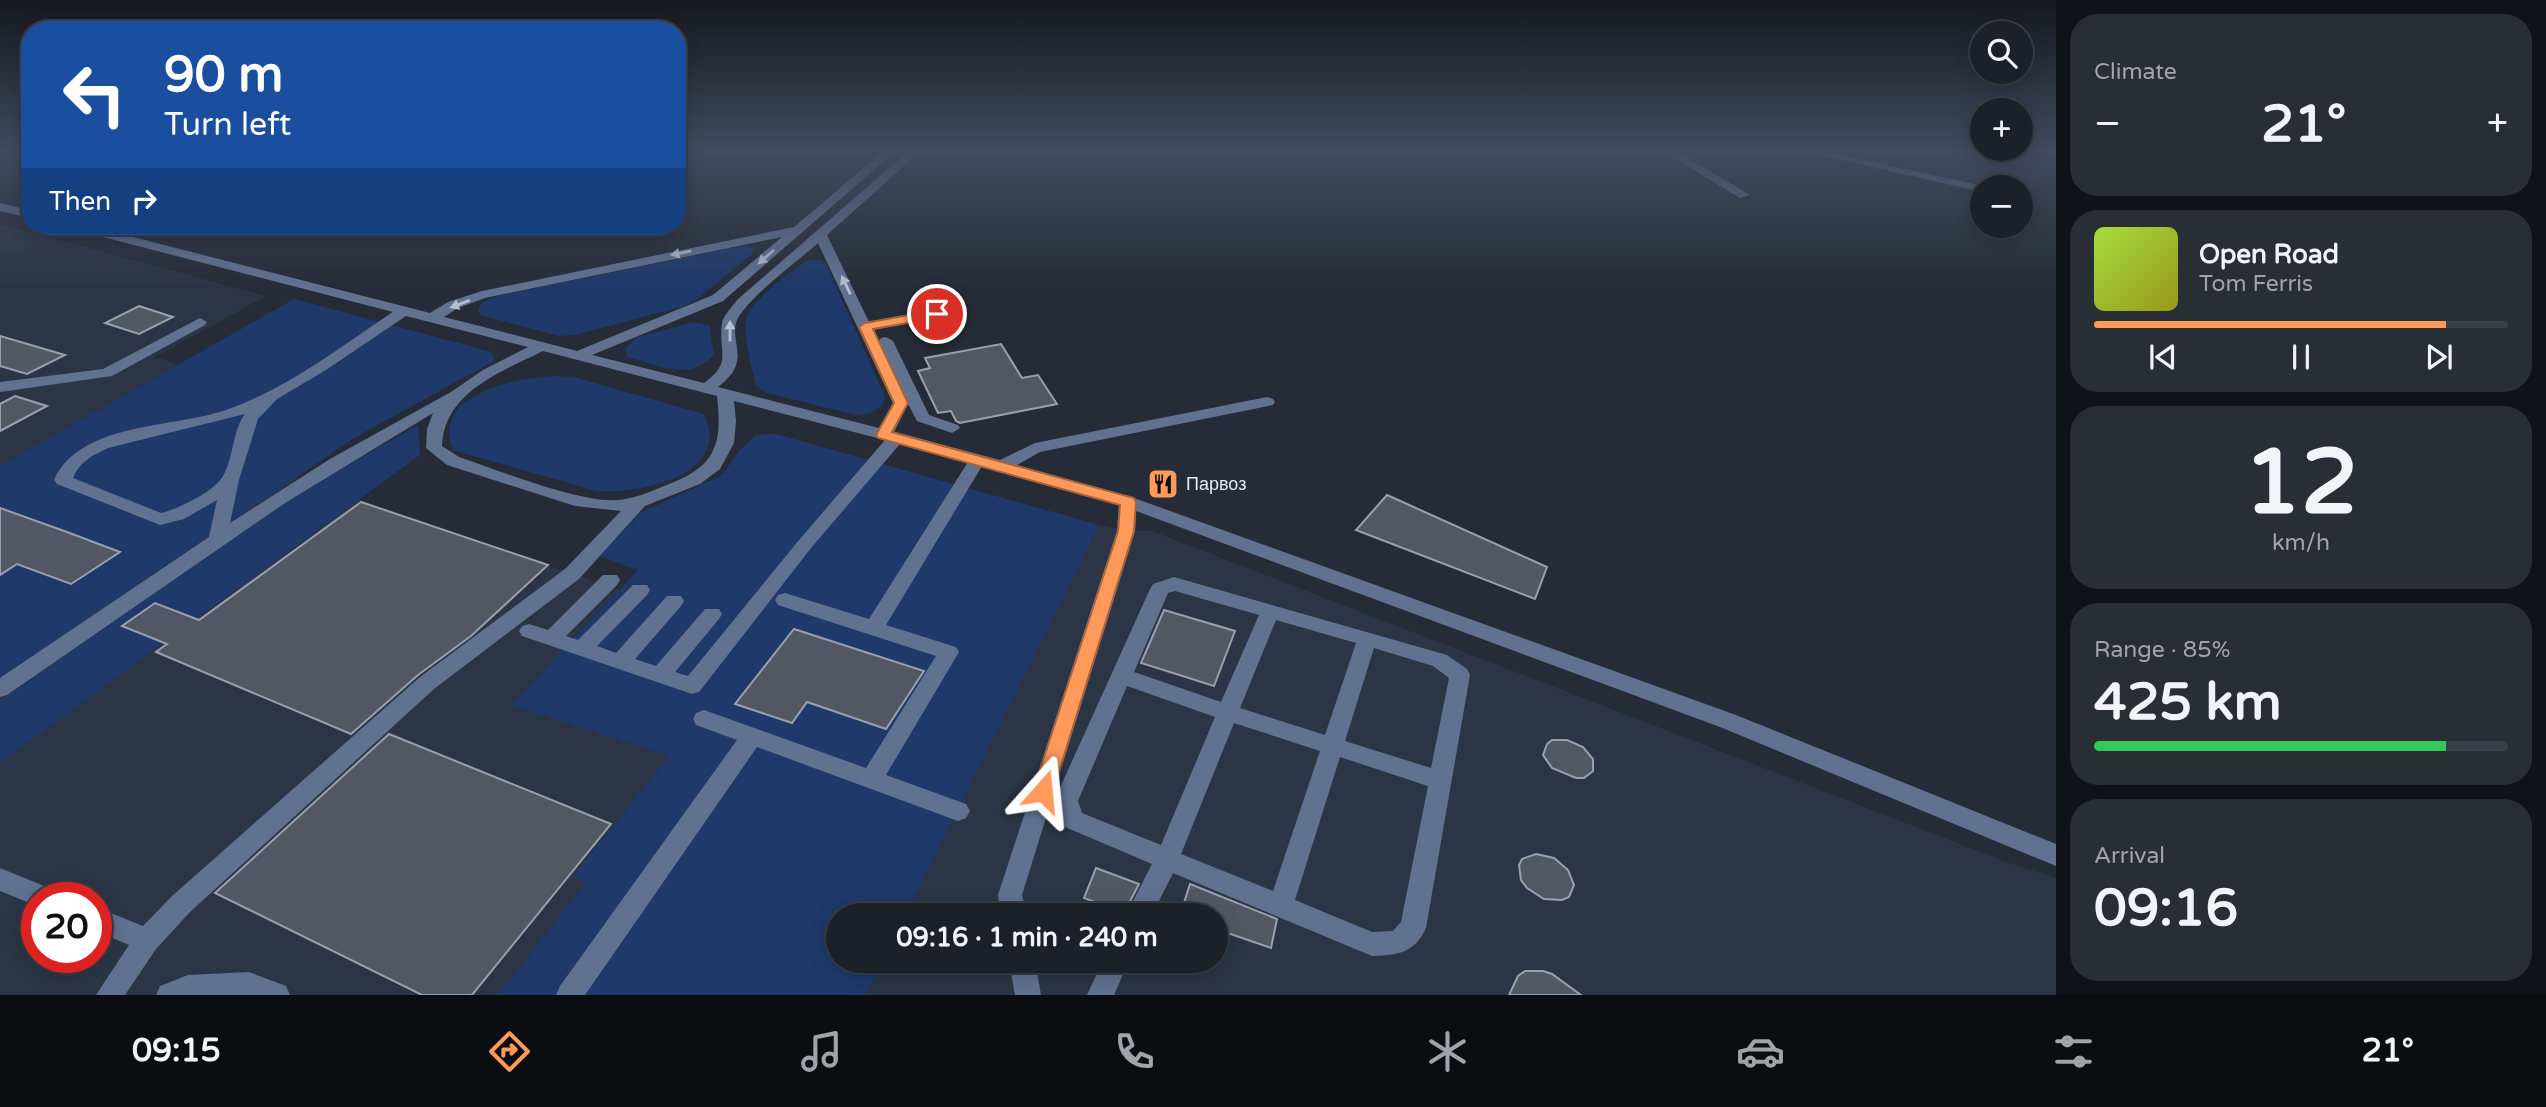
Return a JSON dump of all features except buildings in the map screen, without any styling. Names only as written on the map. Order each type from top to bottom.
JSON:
[{"type":"street","points":[[578,356],[619,334],[693,312],[710,303],[837,195]]},
{"type":"street","points":[[706,389],[722,377],[731,361],[729,321],[742,303],[864,195]]},
{"type":"street","points":[[0,207],[21,212]]},
{"type":"street","points":[[432,318],[453,305],[482,295],[796,230]]},
{"type":"street","points":[[529,631],[692,686],[890,436],[901,403],[820,234]]},
{"type":"street","points":[[111,235],[978,459],[1128,502],[1728,721],[2056,855]]},
{"type":"street","points":[[230,480],[207,499],[178,515],[160,519],[63,480],[70,465],[97,448],[134,434],[231,413],[271,396],[404,311]]},
{"type":"street","points":[[865,327],[937,314]]},
{"type":"street","points":[[0,387],[107,373],[200,323]]},
{"type":"street","points":[[886,341],[923,418],[952,428]]},
{"type":"street","points":[[0,689],[304,481],[380,435],[542,346]]},
{"type":"street","points":[[453,396],[432,433],[434,448],[453,461],[580,502],[616,506],[639,502],[694,480],[714,465],[726,443],[728,421],[724,394]]},
{"type":"street","points":[[218,541],[230,480],[250,418],[271,396]]},
{"type":"street","points":[[1001,466],[1035,448],[1266,401]]},
{"type":"street","points":[[874,628],[978,459]]},
{"type":"street","points":[[109,995],[148,940],[181,904],[427,683],[572,574],[639,502]]},
{"type":"street","points":[[1012,903],[1010,895],[1126,531],[1128,502]]},
{"type":"street","points":[[551,639],[610,580]]},
{"type":"street","points":[[1174,584],[1270,611],[1440,660],[1460,675],[1413,928],[1399,943],[1372,944],[1073,820],[1066,801],[1160,589],[1174,584]]},
{"type":"street","points":[[582,649],[640,590]]},
{"type":"street","points":[[785,600],[949,652],[870,781]]},
{"type":"street","points":[[620,662],[674,601]]},
{"type":"street","points":[[1145,903],[1167,859],[1270,611]]},
{"type":"street","points":[[660,675],[712,614]]},
{"type":"street","points":[[1281,906],[1367,639]]},
{"type":"street","points":[[1121,676],[1440,780]]},
{"type":"street","points":[[704,719],[958,811]]},
{"type":"street","points":[[569,995],[752,737]]},
{"type":"street","points":[[0,879],[21,888]]},
{"type":"street","points":[[112,925],[148,940]]},
{"type":"street","points":[[1024,973],[1028,995]]},
{"type":"street","points":[[1100,995],[1110,973]]},
{"type":"street","points":[[169,995],[188,988],[249,985],[277,995]]},
{"type":"shaded area","points":[[0,224],[21,230],[21,235],[41,235],[266,296],[155,357],[271,396],[273,470],[672,608],[1045,634],[1099,525],[1126,531],[1152,531],[2009,863],[2056,878],[2056,995],[0,995]]},
{"type":"shaded area","points":[[746,245],[754,249],[751,255],[685,306],[575,335],[559,336],[480,315],[478,309],[483,302],[497,296]]},
{"type":"shaded area","points":[[809,260],[821,260],[827,266],[885,397],[882,406],[870,413],[857,415],[767,393],[756,386],[745,334],[746,320],[755,305],[773,287]]},
{"type":"shaded area","points":[[294,299],[492,352],[494,361],[354,438],[0,678],[0,466]]},
{"type":"shaded area","points":[[693,322],[709,325],[714,355],[704,363],[684,370],[627,357],[625,348],[636,338]]},
{"type":"shaded area","points":[[559,376],[577,378],[704,414],[709,435],[705,453],[694,466],[677,477],[636,489],[597,491],[453,450],[449,431],[454,415],[466,402],[502,385]]},
{"type":"shaded area","points":[[418,425],[420,455],[0,763],[0,701],[304,490]]},
{"type":"shaded area","points":[[776,434],[1099,525],[912,903],[826,903],[826,973],[877,973],[866,995],[498,995],[585,884],[574,875],[669,756],[511,705],[638,570],[600,556],[640,513],[722,475],[739,451],[756,435]]},
{"type":"place","name":"Парвоз","points":[[1163,484]]},
{"type":"route","points":[[937,314],[865,327],[901,403],[884,435],[1128,502],[1126,531],[1043,791]]}]
